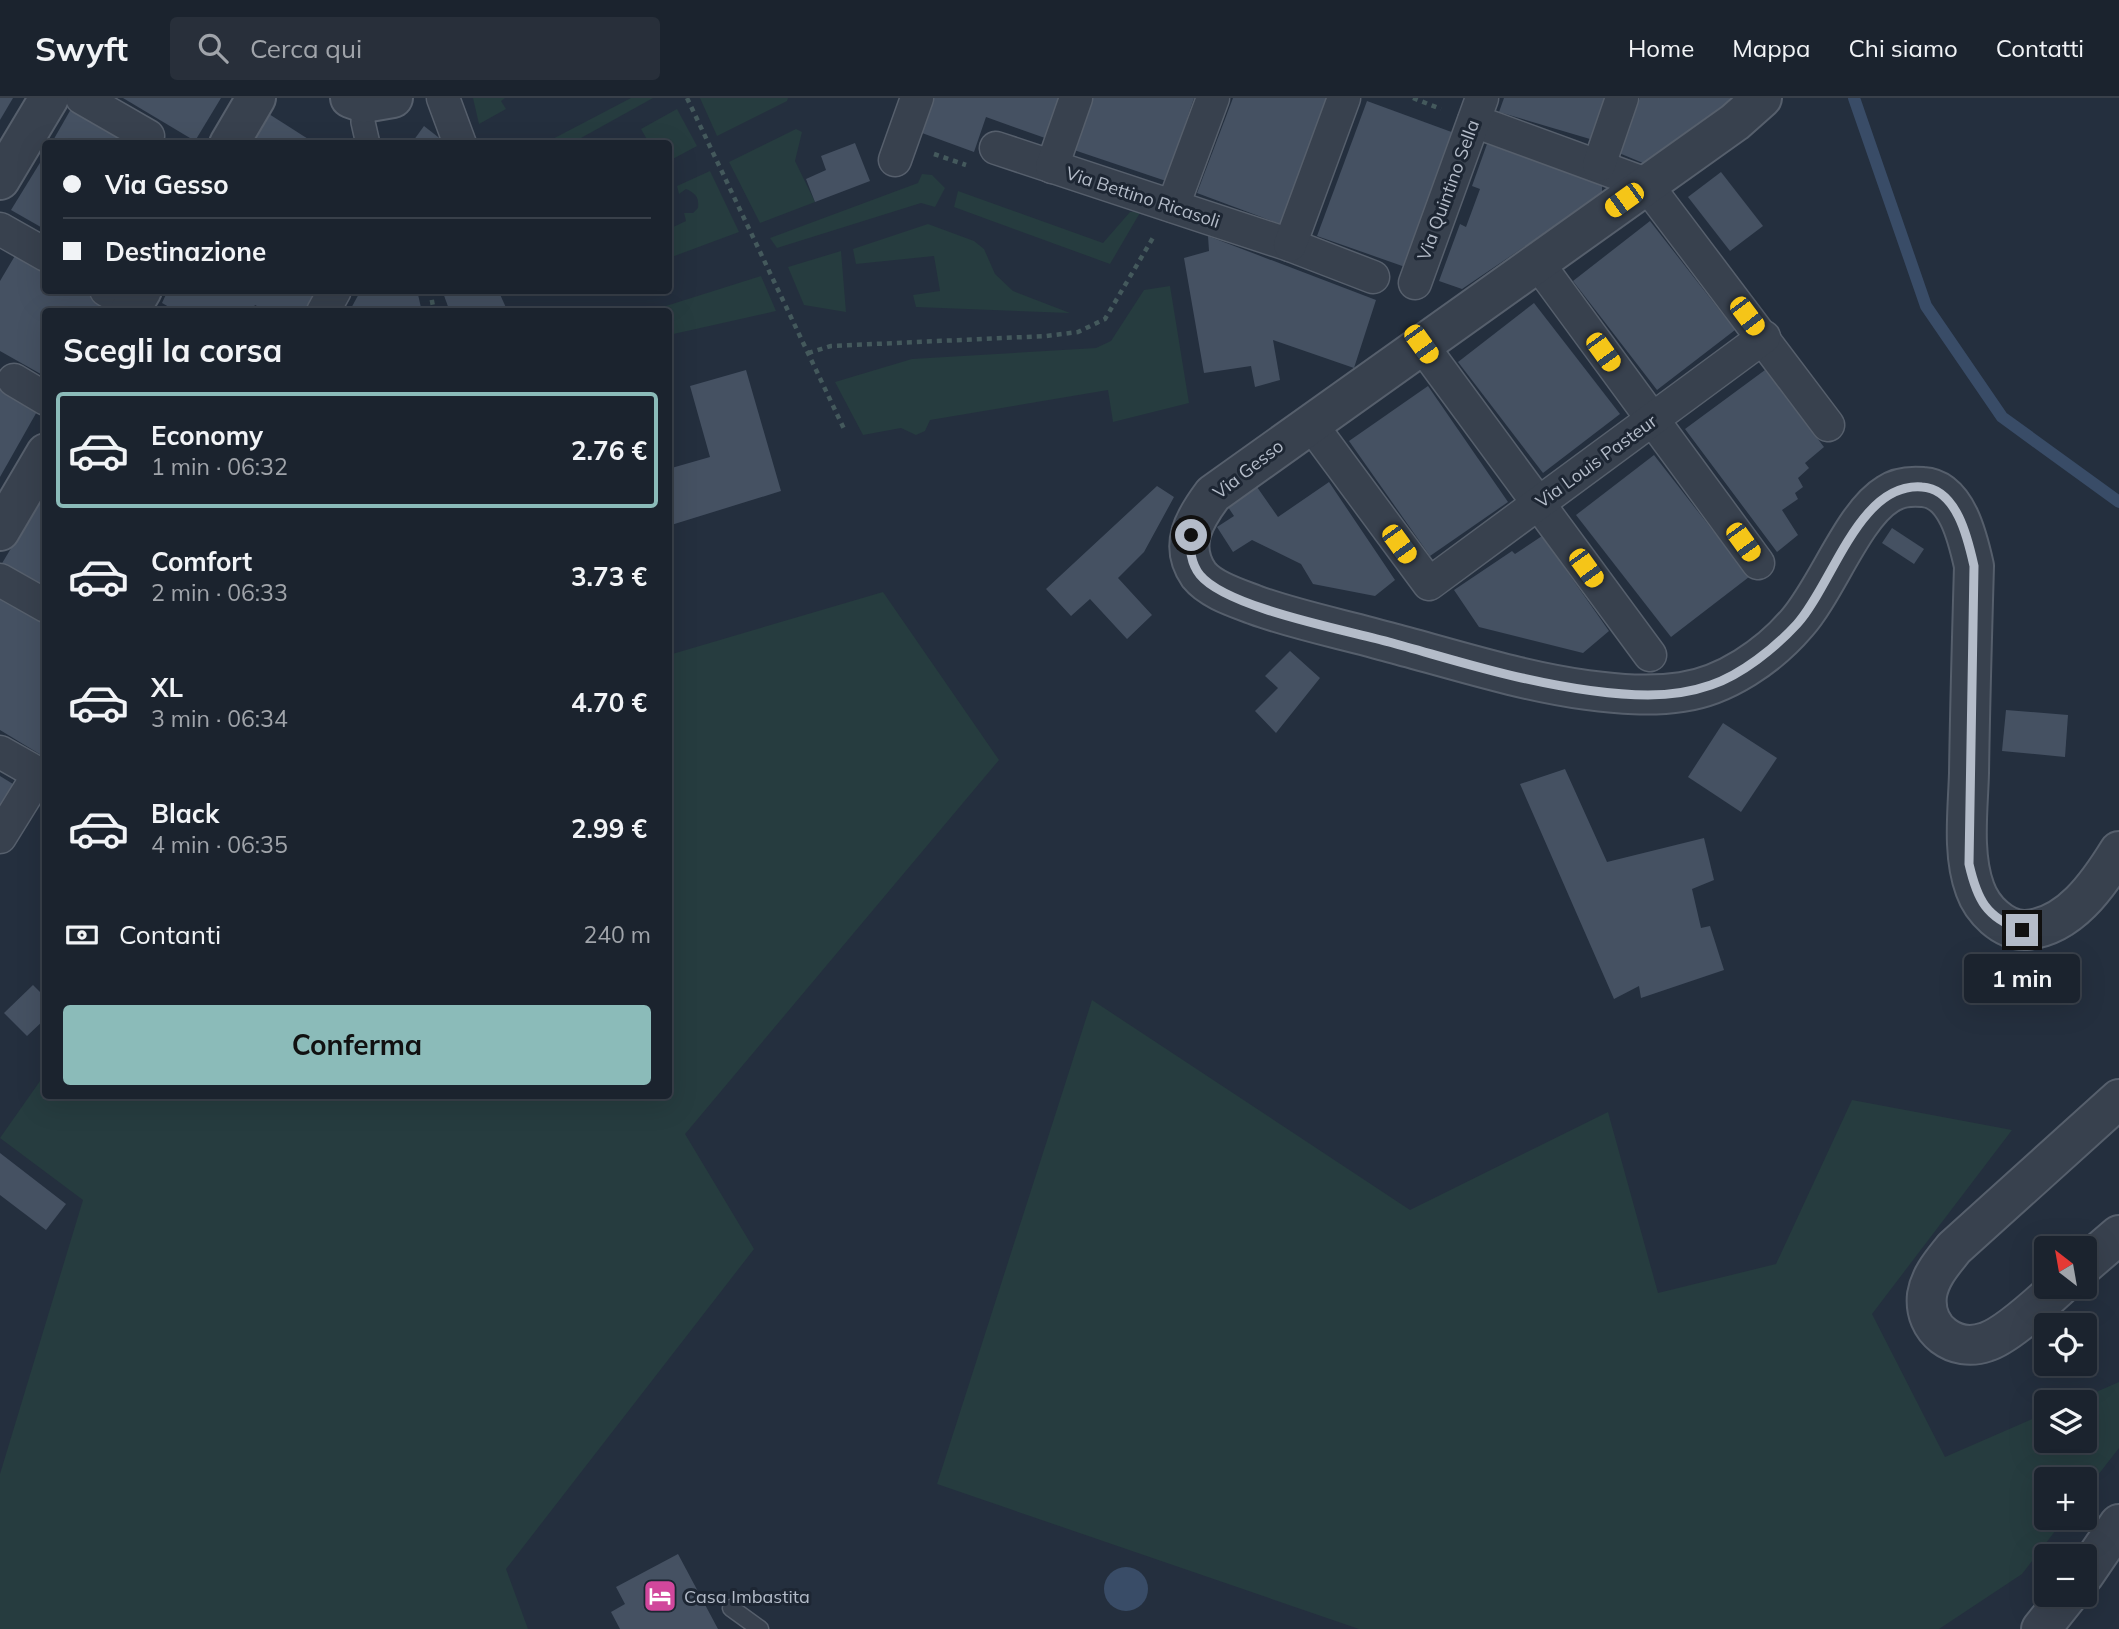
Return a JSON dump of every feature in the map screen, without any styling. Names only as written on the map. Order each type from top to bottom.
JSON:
[{"type":"street","points":[[0,180],[49,98]]},
{"type":"street","points":[[82,98],[148,136]]},
{"type":"street","points":[[231,140],[256,98]]},
{"type":"street","points":[[443,98],[459,140]]},
{"type":"street","points":[[898,151],[917,98]]},
{"type":"street","points":[[1052,167],[1076,98]]},
{"type":"street","points":[[1173,206],[1213,98]]},
{"type":"street","points":[[1290,245],[1344,98]]},
{"type":"street","points":[[1599,165],[1622,98]]},
{"type":"street","name":"Via Gesso","points":[[1762,98],[1735,122],[1213,494],[1193,521],[1189,549],[1199,575],[1215,588],[1258,606],[1522,678],[1586,690],[1635,694],[1682,692],[1713,685],[1765,653],[1796,625],[1814,602],[1869,509],[1888,493],[1909,486],[1930,487],[1946,499],[1958,516],[1968,538],[1974,566],[1968,809],[1969,864],[1975,890],[1987,910],[2004,924],[2022,930],[2044,928],[2064,917],[2087,896],[2119,851]]},
{"type":"street","points":[[367,140],[363,122],[368,99]]},
{"type":"street","points":[[1478,109],[1646,184],[1828,425]]},
{"type":"street","name":"Via Quintino Sella","points":[[1415,283],[1478,109]]},
{"type":"street","name":"Via Bettino Ricasoli","points":[[996,148],[1290,245],[1373,277]]},
{"type":"street","points":[[0,229],[42,253]]},
{"type":"street","points":[[1537,262],[1758,563]]},
{"type":"street","name":"Via Louis Pasteur","points":[[1310,423],[1429,584],[1764,338]]},
{"type":"street","points":[[1421,344],[1650,655]]},
{"type":"street","points":[[13,380],[42,397]]},
{"type":"street","points":[[0,531],[42,460]]},
{"type":"street","points":[[0,580],[42,604]]},
{"type":"street","points":[[0,752],[39,774],[0,837]]},
{"type":"street","points":[[2044,1299],[1990,1342],[1969,1347],[1952,1343],[1938,1331],[1929,1311],[1927,1294],[1937,1269],[1954,1248],[2119,1099]]},
{"type":"street","points":[[2097,1254],[2119,1235]]},
{"type":"street","points":[[2097,1556],[2119,1524]]},
{"type":"street","points":[[2041,1629],[2059,1607]]},
{"type":"lane","points":[[731,1608],[760,1629]]},
{"type":"path","points":[[687,98],[845,430]]},
{"type":"path","points":[[898,151],[987,173],[996,148]]},
{"type":"path","points":[[808,353],[831,346],[1046,337],[1078,332],[1105,318],[1173,206]]},
{"type":"green space","points":[[473,98],[505,98],[501,101],[506,109],[479,124]]},
{"type":"green space","points":[[631,98],[653,98],[577,140],[551,140]]},
{"type":"green space","points":[[700,98],[788,98],[787,101],[717,136]]},
{"type":"green space","points":[[677,109],[697,146],[672,159],[672,140],[647,140],[641,129]]},
{"type":"green space","points":[[796,129],[802,132],[795,161],[815,202],[760,223],[729,162]]},
{"type":"green space","points":[[710,171],[739,232],[672,257],[672,228],[686,221],[684,213],[693,213],[698,208],[695,195],[686,189],[679,194],[677,186]]},
{"type":"green space","points":[[922,174],[932,175],[945,188],[935,207],[921,203],[777,248],[770,238],[918,183]]},
{"type":"green space","points":[[958,191],[1103,243],[1130,212],[1141,211],[1110,264],[954,207]]},
{"type":"green space","points":[[928,224],[974,241],[984,249],[995,274],[1013,291],[1070,313],[916,307],[913,295],[940,291],[934,256],[856,264],[853,249]]},
{"type":"green space","points":[[841,251],[846,312],[804,305],[788,267]]},
{"type":"green space","points":[[761,276],[776,311],[672,334],[672,308],[660,308]]},
{"type":"green space","points":[[1170,286],[1189,403],[1113,422],[1108,390],[930,420],[925,431],[916,435],[901,428],[863,435],[835,382],[912,359],[1096,348],[1111,341],[1144,290]]},
{"type":"green space","points":[[883,592],[999,760],[685,1134],[754,1249],[506,1569],[528,1629],[0,1629],[0,1474],[83,1200],[0,1138],[42,1078],[42,1099],[672,1099],[672,654]]},
{"type":"green space","points":[[1092,1000],[1410,1210],[1608,1112],[1658,1293],[1776,1264],[1852,1100],[2012,1130],[1872,1314],[1945,1457],[2034,1418],[2034,1453],[2097,1453],[2097,1392],[2119,1382],[2119,1448],[2097,1476],[2097,1467],[2034,1467],[2034,1530],[2056,1530],[2045,1544],[2034,1544],[2034,1558],[2022,1574],[1939,1629],[1359,1629],[937,1484]]},
{"type":"water","points":[[1126,1567],[1135,1568],[1142,1573],[1147,1580],[1147,1598],[1142,1605],[1135,1610],[1126,1611],[1117,1610],[1110,1605],[1105,1598],[1104,1589],[1105,1580],[1110,1573],[1117,1568]]},
{"type":"building","points":[[0,98],[13,98],[0,120]]},
{"type":"building","points":[[123,98],[221,98],[193,140]]},
{"type":"building","points":[[934,98],[1059,98],[1045,138],[986,117],[974,152],[922,133]]},
{"type":"building","points":[[1091,98],[1194,98],[1166,181],[1074,150]]},
{"type":"building","points":[[1233,98],[1331,98],[1283,225],[1197,193]]},
{"type":"building","points":[[1504,98],[1605,98],[1590,139],[1499,112]]},
{"type":"building","points":[[1640,98],[1736,98],[1643,163],[1619,153]]},
{"type":"building","points":[[1367,101],[1457,134],[1408,268],[1317,236]]},
{"type":"building","points":[[71,109],[123,140],[53,140]]},
{"type":"building","points":[[269,114],[310,140],[253,140]]},
{"type":"building","points":[[424,126],[442,140],[414,140]]},
{"type":"building","points":[[855,143],[870,181],[815,202],[806,179],[826,170],[821,156]]},
{"type":"building","points":[[1487,144],[1602,185],[1602,194],[1462,289],[1439,281],[1460,224],[1466,227],[1480,189],[1472,186]]},
{"type":"building","points":[[42,160],[42,228],[11,210]]},
{"type":"building","points":[[1721,172],[1763,226],[1730,251],[1688,197]]},
{"type":"building","points":[[1650,221],[1735,330],[1657,390],[1573,281]]},
{"type":"building","points":[[1208,236],[1376,300],[1354,368],[1273,340],[1280,380],[1255,387],[1251,366],[1204,373],[1184,258],[1209,251]]},
{"type":"building","points":[[16,254],[42,269],[42,294],[87,294],[102,303],[99,308],[42,308],[42,375],[0,351],[0,281]]},
{"type":"building","points":[[166,294],[318,294],[310,308],[261,308],[255,305],[253,308],[171,308],[162,303]]},
{"type":"building","points":[[359,294],[418,294],[421,308],[351,308]]},
{"type":"building","points":[[443,294],[500,294],[506,308],[449,308]]},
{"type":"building","points":[[1534,303],[1620,414],[1543,473],[1458,362]]},
{"type":"building","points":[[746,370],[781,491],[672,525],[672,468],[710,457],[690,386]]},
{"type":"building","points":[[1765,370],[1824,447],[1805,463],[1809,468],[1798,478],[1803,487],[1795,493],[1798,499],[1782,510],[1798,535],[1777,552],[1685,429]]},
{"type":"building","points":[[0,386],[39,408],[0,477]]},
{"type":"building","points":[[1428,386],[1508,502],[1430,556],[1349,441]]},
{"type":"building","points":[[1654,455],[1749,577],[1671,637],[1576,515]]},
{"type":"building","points":[[1329,482],[1395,580],[1375,596],[1313,584],[1301,564],[1252,540],[1233,552],[1217,527],[1234,516],[1228,507],[1257,487],[1278,517]]},
{"type":"building","points":[[1157,486],[1174,497],[1144,552],[1118,578],[1152,615],[1127,639],[1090,599],[1071,616],[1046,589]]},
{"type":"building","points":[[42,497],[42,589],[1,565]]},
{"type":"building","points":[[1892,528],[1924,549],[1914,564],[1882,543]]},
{"type":"building","points":[[1542,536],[1609,631],[1583,653],[1479,627],[1454,590],[1512,551],[1515,554]]},
{"type":"building","points":[[0,592],[42,617],[42,756],[0,730]]},
{"type":"building","points":[[1290,651],[1320,678],[1276,733],[1255,711],[1278,688],[1265,676]]},
{"type":"building","points":[[2006,710],[2068,715],[2065,757],[2002,751]]},
{"type":"building","points":[[1723,723],[1777,758],[1741,812],[1688,777]]},
{"type":"building","points":[[1565,769],[1607,862],[1704,838],[1714,880],[1692,889],[1701,928],[1710,926],[1724,970],[1641,998],[1639,986],[1614,999],[1520,784]]},
{"type":"building","points":[[0,776],[13,784],[0,806]]},
{"type":"building","points":[[33,985],[42,994],[42,1022],[27,1036],[4,1013]]},
{"type":"building","points":[[0,1153],[66,1204],[46,1230],[0,1195]]},
{"type":"building","name":"Casa Imbastita","points":[[678,1554],[718,1629],[620,1629],[611,1612],[625,1604],[616,1587]]},
{"type":"waterway","points":[[1854,98],[1926,306],[2002,417],[2119,502]]},
{"type":"place","name":"Casa Imbastita","points":[[660,1596]]},
{"type":"route","points":[[1191,535],[1189,549],[1199,575],[1215,588],[1258,606],[1522,678],[1586,690],[1647,695],[1682,692],[1713,685],[1765,653],[1796,625],[1814,602],[1869,509],[1888,493],[1909,486],[1930,487],[1946,499],[1958,516],[1968,538],[1974,566],[1969,864],[1975,890],[1987,910],[2004,924],[2022,930]]}]
